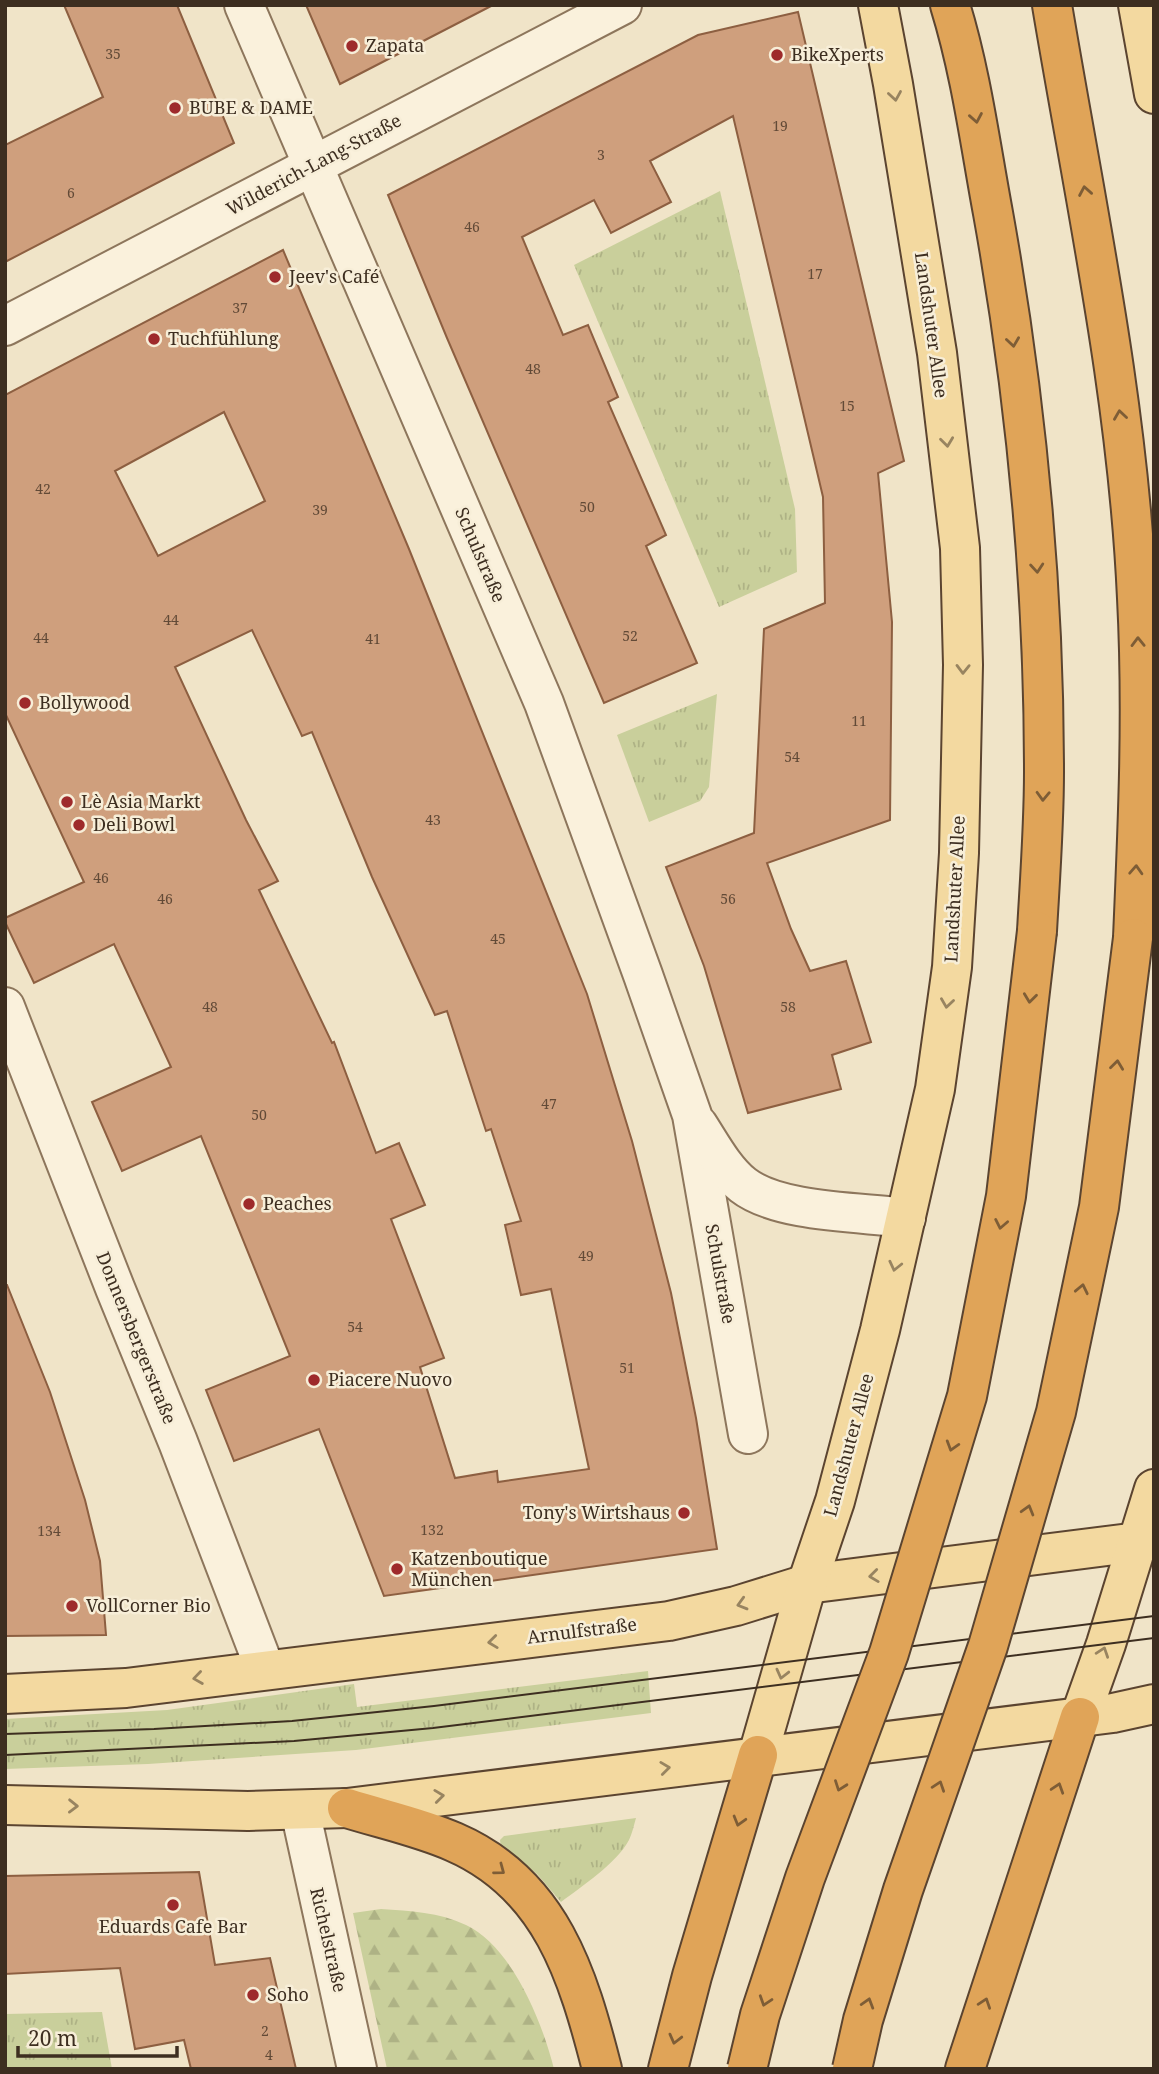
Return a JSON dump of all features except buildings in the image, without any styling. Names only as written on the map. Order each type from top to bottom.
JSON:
[{"type":"highway","points":[[950,5],[964,51]]},
{"type":"highway","points":[[747,2069],[760,2015],[805,1878],[889,1653],[967,1396],[1006,1196],[1037,931],[1044,773],[1039,583],[1026,433],[1004,276],[958,5]]},
{"type":"highway","points":[[852,2069],[863,2020],[903,1890],[988,1646],[1056,1412],[1099,1207],[1133,938],[1141,777],[1137,597],[1121,421],[1097,259],[1054,17]]},
{"type":"highway","points":[[965,2069],[1080,1717]]},
{"type":"highway","points":[[668,2069],[692,1976],[758,1755]]},
{"type":"highway","points":[[347,1808],[454,1842],[492,1863],[519,1884],[550,1923],[575,1976],[602,2069]]},
{"type":"main road","name":"Landshuter Allee","points":[[758,1755],[807,1584],[842,1475],[880,1330],[935,1089],[952,967],[959,853],[963,665],[960,548],[937,353],[878,5]]},
{"type":"main road","points":[[1138,5],[1154,94]]},
{"type":"main road","points":[[1080,1717],[1145,1542],[1154,1489]]},
{"type":"main road","name":"Arnulfstraße","points":[[5,1693],[126,1688],[669,1620],[736,1606],[807,1584],[1145,1542]]},
{"type":"main road","points":[[5,1805],[300,1811],[347,1808],[1113,1713],[1154,1704]]},
{"type":"street","name":"Schulstraße","points":[[244,5],[544,704],[692,1115],[748,1434]]},
{"type":"street","name":"Wilderich-Lang-Straße","points":[[5,326],[622,5]]},
{"type":"street","name":"Donnersbergerstraße","points":[[5,1007],[192,1477],[265,1670]]},
{"type":"street","name":"Schulstraße","points":[[692,1115],[717,1156],[743,1185],[780,1203],[906,1218]]},
{"type":"street","name":"Richelstraße","points":[[300,1811],[357,2069]]},
{"type":"green space","points":[[720,191],[795,509],[797,572],[719,607],[574,265]]},
{"type":"green space","points":[[717,694],[709,787],[700,801],[649,822],[617,735]]},
{"type":"green space","points":[[648,1671],[651,1713],[356,1750],[148,1764],[5,1769],[5,1719],[167,1710],[354,1684],[357,1707]]},
{"type":"green space","points":[[636,1818],[629,1840],[616,1857],[561,1902],[537,1874],[501,1847],[500,1840],[504,1836]]},
{"type":"green space","points":[[381,1909],[445,1917],[466,1925],[482,1936],[497,1950],[523,1987],[542,2029],[554,2069],[387,2069],[353,1913]]},
{"type":"green space","points":[[102,2012],[112,2069],[5,2069],[5,2014]]},
{"type":"tram line","points":[[5,1734],[292,1721],[434,1706],[1154,1616]]},
{"type":"tram line","points":[[5,1755],[294,1741],[433,1728],[1154,1638]]},
{"type":"place","name":"Zapata","points":[[352,46]]},
{"type":"place","name":"BikeXperts","points":[[777,55]]},
{"type":"place","name":"BUBE & DAME","points":[[175,108]]},
{"type":"place","name":"Jeev's Café","points":[[275,277]]},
{"type":"place","name":"Tuchfühlung","points":[[154,339]]},
{"type":"place","name":"Bollywood","points":[[25,703]]},
{"type":"place","name":"Lè Asia Markt","points":[[67,802]]},
{"type":"place","name":"Deli Bowl","points":[[79,825]]},
{"type":"place","name":"Peaches","points":[[249,1204]]},
{"type":"place","name":"Piacere Nuovo","points":[[314,1380]]},
{"type":"place","name":"Tony's Wirtshaus","points":[[684,1513]]},
{"type":"place","name":"Katzenboutique München","points":[[397,1569]]},
{"type":"place","name":"VollCorner Bio","points":[[72,1606]]},
{"type":"place","name":"Eduards Cafe Bar","points":[[173,1905]]},
{"type":"place","name":"Soho","points":[[253,1995]]}]
